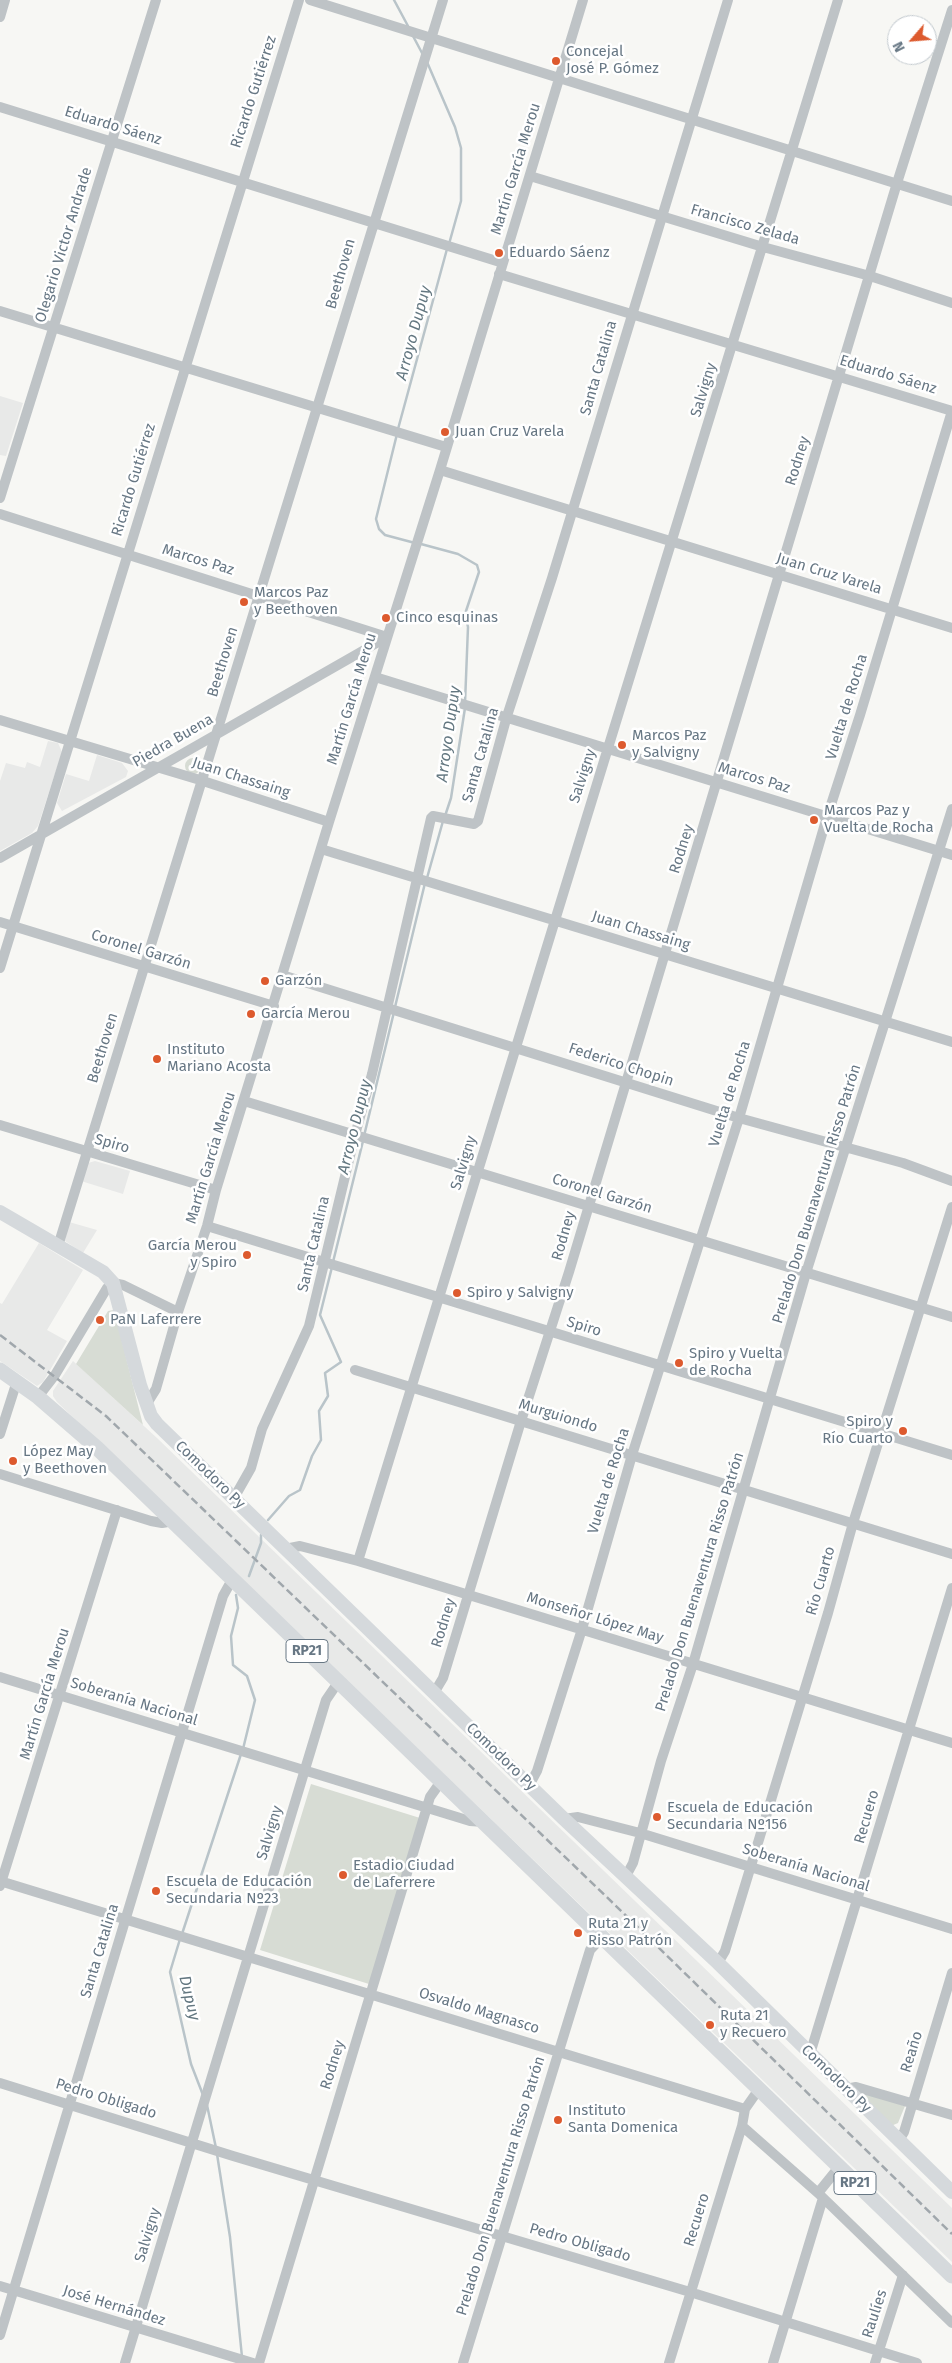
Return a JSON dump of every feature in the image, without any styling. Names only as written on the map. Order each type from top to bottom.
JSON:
[{"type":"main road","points":[[0,1212],[103,1272],[113,1283]]},
{"type":"main road","name":"Comodoro Py","points":[[113,1283],[146,1405],[157,1424],[564,1818],[718,1963],[952,2192]]},
{"type":"main road","name":"RP21","points":[[0,1370],[38,1397],[97,1448],[174,1521],[952,2276]]},
{"type":"street","points":[[0,16],[5,0]]},
{"type":"street","name":"Olegario Victor Andrade","points":[[0,498],[156,0]]},
{"type":"street","name":"Ricardo Gutiérrez","points":[[0,968],[241,182],[299,0]]},
{"type":"street","points":[[310,0],[952,200]]},
{"type":"street","name":"Beethoven","points":[[58,1246],[200,780],[217,733],[443,0]]},
{"type":"street","name":"Martín García Merou","points":[[146,1405],[156,1389],[178,1312],[207,1226],[216,1190],[440,470],[583,0]]},
{"type":"street","name":"Santa Catalina","points":[[234,1498],[251,1468],[262,1429],[274,1398],[307,1333],[326,1263],[388,1008],[431,818],[437,816],[474,824],[478,821],[507,716],[728,0]]},
{"type":"street","name":"Salvigny","points":[[358,1561],[476,1172],[517,1047],[554,920],[838,0]]},
{"type":"street","name":"Rodney","points":[[434,1693],[443,1678],[665,955],[897,183],[952,10]]},
{"type":"street","name":"Eduardo Sáenz","points":[[0,107],[503,263]]},
{"type":"street","name":"Francisco Zelada","points":[[530,176],[661,217],[870,276],[952,303]]},
{"type":"street","name":"Eduardo Sáenz","points":[[499,274],[952,411]]},
{"type":"street","points":[[0,311],[446,447]]},
{"type":"street","name":"Vuelta de Rocha","points":[[530,1784],[537,1771],[582,1629],[632,1455],[739,1118],[827,817],[952,411]]},
{"type":"street","name":"Juan Cruz Varela","points":[[440,470],[952,628]]},
{"type":"street","name":"Marcos Paz","points":[[0,514],[387,637]]},
{"type":"street","name":"Piedra Buena","points":[[0,858],[387,637]]},
{"type":"street","name":"Marcos Paz","points":[[375,677],[507,716],[952,855]]},
{"type":"street","name":"Juan Chassaing","points":[[0,720],[200,780],[329,822]]},
{"type":"street","name":"Prelado Don Buenaventura Risso Patrón","points":[[626,1876],[633,1863],[640,1833],[745,1490],[806,1273],[952,809]]},
{"type":"street","name":"Juan Chassaing","points":[[321,849],[418,881],[554,920],[952,1042]]},
{"type":"street","name":"Coronel Garzón","points":[[0,922],[274,1006]]},
{"type":"street","name":"Federico Chopin","points":[[282,975],[739,1118],[903,1164],[952,1181]]},
{"type":"street","name":"Coronel Garzón","points":[[244,1101],[952,1317]]},
{"type":"street","name":"Spiro","points":[[0,1125],[216,1190]]},
{"type":"street","name":"Río Cuarto","points":[[718,1963],[725,1951],[751,1867],[852,1523],[952,1207]]},
{"type":"street","name":"Spiro","points":[[207,1226],[439,1299],[952,1455]]},
{"type":"street","points":[[38,1397],[55,1376],[107,1288],[113,1283],[178,1312]]},
{"type":"street","name":"Murguiondo","points":[[355,1370],[952,1554]]},
{"type":"street","points":[[0,1434],[17,1381]]},
{"type":"street","points":[[0,1474],[162,1523],[174,1521]]},
{"type":"street","name":"Martín García Merou","points":[[0,1883],[61,1695],[117,1510]]},
{"type":"street","name":"Monseñor López May","points":[[285,1549],[300,1546],[358,1561],[952,1743]]},
{"type":"street","name":"Santa Catalina","points":[[0,2335],[182,1732],[224,1596],[233,1578]]},
{"type":"street","name":"Recuero","points":[[810,2054],[952,1588]]},
{"type":"street","name":"Soberanía Nacional","points":[[0,1676],[304,1771]]},
{"type":"street","name":"Salvigny","points":[[125,2363],[197,2144],[200,2115],[209,2082],[326,1700],[339,1681]]},
{"type":"street","points":[[304,1771],[470,1821],[485,1822]]},
{"type":"street","name":"Rodney","points":[[259,2363],[430,1797],[442,1780]]},
{"type":"street","name":"Soberanía Nacional","points":[[564,1818],[578,1816],[640,1833],[952,1929]]},
{"type":"street","points":[[0,1883],[125,1919]]},
{"type":"street","name":"Osvaldo Magnasco","points":[[125,1919],[558,2050],[745,2109]]},
{"type":"street","name":"Prelado Don Buenaventura Risso Patrón","points":[[463,2363],[590,1950],[602,1936]]},
{"type":"street","name":"Reaño","points":[[899,2140],[904,2132],[952,1973]]},
{"type":"street","name":"Pedro Obligado","points":[[0,2083],[69,2103],[232,2156],[690,2292],[917,2363]]},
{"type":"street","points":[[846,2089],[856,2087],[952,2116]]},
{"type":"street","name":"Recuero","points":[[669,2363],[742,2126],[745,2109],[759,2089]]},
{"type":"street","points":[[742,2126],[820,2195],[952,2323]]},
{"type":"street","points":[[773,2363],[820,2195],[839,2167]]},
{"type":"street","name":"Raulíes","points":[[875,2363],[903,2275]]},
{"type":"street","name":"José Hernández","points":[[0,2286],[253,2363]]},
{"type":"shaded area","points":[[0,396],[23,403],[6,456],[0,455]]},
{"type":"shaded area","points":[[48,741],[58,743],[62,752],[38,826],[32,833],[0,851],[0,781],[6,763],[25,768],[27,762],[40,767]]},
{"type":"shaded area","points":[[97,755],[122,763],[128,771],[126,777],[62,811],[57,803],[66,774],[89,781]]},
{"type":"shaded area","points":[[190,758],[196,758],[201,763],[199,772],[190,774],[185,769],[185,763]]},
{"type":"shaded area","points":[[95,1161],[130,1171],[123,1194],[81,1181],[88,1163]]},
{"type":"shaded area","points":[[69,1222],[97,1230],[83,1253],[65,1241]]},
{"type":"shaded area","points":[[39,1243],[83,1270],[47,1330],[67,1341],[43,1382],[37,1386],[0,1361],[0,1303],[2,1304]]},
{"type":"shaded area","points":[[114,1310],[143,1425],[76,1364],[108,1311]]},
{"type":"shaded area","points":[[73,1361],[157,1438],[952,2208],[952,2262],[57,1402],[53,1396],[53,1391]]},
{"type":"shaded area","name":"Estadio Ciudad de Laferrere","points":[[311,1784],[420,1818],[369,1984],[260,1950]]},
{"type":"shaded area","points":[[858,2091],[905,2106],[898,2123],[891,2126]]},
{"type":"waterway","name":"Arroyo Dupuy","points":[[394,0],[408,26]]},
{"type":"waterway","name":"Arroyo Dupuy","points":[[413,36],[422,53]]},
{"type":"waterway","name":"Arroyo Dupuy","points":[[427,62],[455,127],[461,148],[461,201],[449,244]]},
{"type":"waterway","name":"Arroyo Dupuy","points":[[398,429],[447,249]]},
{"type":"waterway","name":"Arroyo Dupuy","points":[[397,434],[376,519],[379,529],[385,535],[415,543]]},
{"type":"waterway","name":"Arroyo Dupuy","points":[[421,544],[458,554],[477,565],[479,572],[465,614],[468,627],[465,703]]},
{"type":"waterway","name":"Arroyo Dupuy","points":[[445,816],[451,798],[465,708]]},
{"type":"waterway","name":"Arroyo Dupuy","points":[[427,878],[443,821]]},
{"type":"waterway","name":"Arroyo Dupuy","points":[[395,1007],[425,883]]},
{"type":"waterway","name":"Arroyo Dupuy","points":[[364,1136],[394,1012]]},
{"type":"waterway","name":"Arroyo Dupuy","points":[[333,1262],[363,1141]]},
{"type":"waterway","name":"Arroyo Dupuy","points":[[268,1520],[289,1496],[300,1490],[312,1456],[321,1440],[319,1411],[328,1396],[325,1373],[341,1362],[320,1315],[332,1267]]},
{"type":"waterway","name":"Arroyo Dupuy","points":[[249,1576],[261,1543],[261,1535]]},
{"type":"waterway","name":"Dupuy","points":[[236,1595],[238,1608],[231,1636],[233,1665],[247,1676],[255,1700],[243,1749]]},
{"type":"waterway","name":"Dupuy","points":[[182,1934],[241,1754]]},
{"type":"waterway","name":"Dupuy","points":[[180,1939],[170,1972],[191,2064],[203,2095]]},
{"type":"waterway","name":"Dupuy","points":[[207,2105],[216,2148]]},
{"type":"waterway","name":"Dupuy","points":[[217,2154],[230,2237],[242,2357]]},
{"type":"railway","points":[[0,1335],[106,1416],[615,1905],[952,2234]]},
{"type":"place","name":"Concejal José P. Gómez","points":[[556,61]]},
{"type":"place","name":"Eduardo Sáenz","points":[[499,253]]},
{"type":"place","name":"Juan Cruz Varela","points":[[445,432]]},
{"type":"place","name":"Marcos Paz y Beethoven","points":[[244,602]]},
{"type":"place","name":"Cinco esquinas","points":[[386,618]]},
{"type":"place","name":"Marcos Paz y Salvigny","points":[[622,745]]},
{"type":"place","name":"Marcos Paz y Vuelta de Rocha","points":[[814,820]]},
{"type":"place","name":"Garzón","points":[[265,981]]},
{"type":"place","name":"García Merou","points":[[251,1014]]},
{"type":"place","name":"Instituto Mariano Acosta","points":[[157,1059]]},
{"type":"place","name":"García Merou y Spiro","points":[[247,1255]]},
{"type":"place","name":"Spiro y Salvigny","points":[[457,1293]]},
{"type":"place","name":"PaN Laferrere","points":[[100,1320]]},
{"type":"place","name":"Spiro y Vuelta de Rocha","points":[[679,1363]]},
{"type":"place","name":"Spiro y Río Cuarto","points":[[903,1431]]},
{"type":"place","name":"López May y Beethoven","points":[[13,1461]]},
{"type":"place","name":"Escuela de Educación Secundaria Nº156","points":[[657,1817]]},
{"type":"place","name":"Estadio Ciudad de Laferrere","points":[[343,1875]]},
{"type":"place","name":"Escuela de Educación Secundaria Nº23","points":[[156,1891]]},
{"type":"place","name":"Ruta 21 y Risso Patrón","points":[[578,1933]]},
{"type":"place","name":"Ruta 21 y Recuero","points":[[710,2025]]},
{"type":"place","name":"Instituto Santa Domenica","points":[[558,2120]]}]
